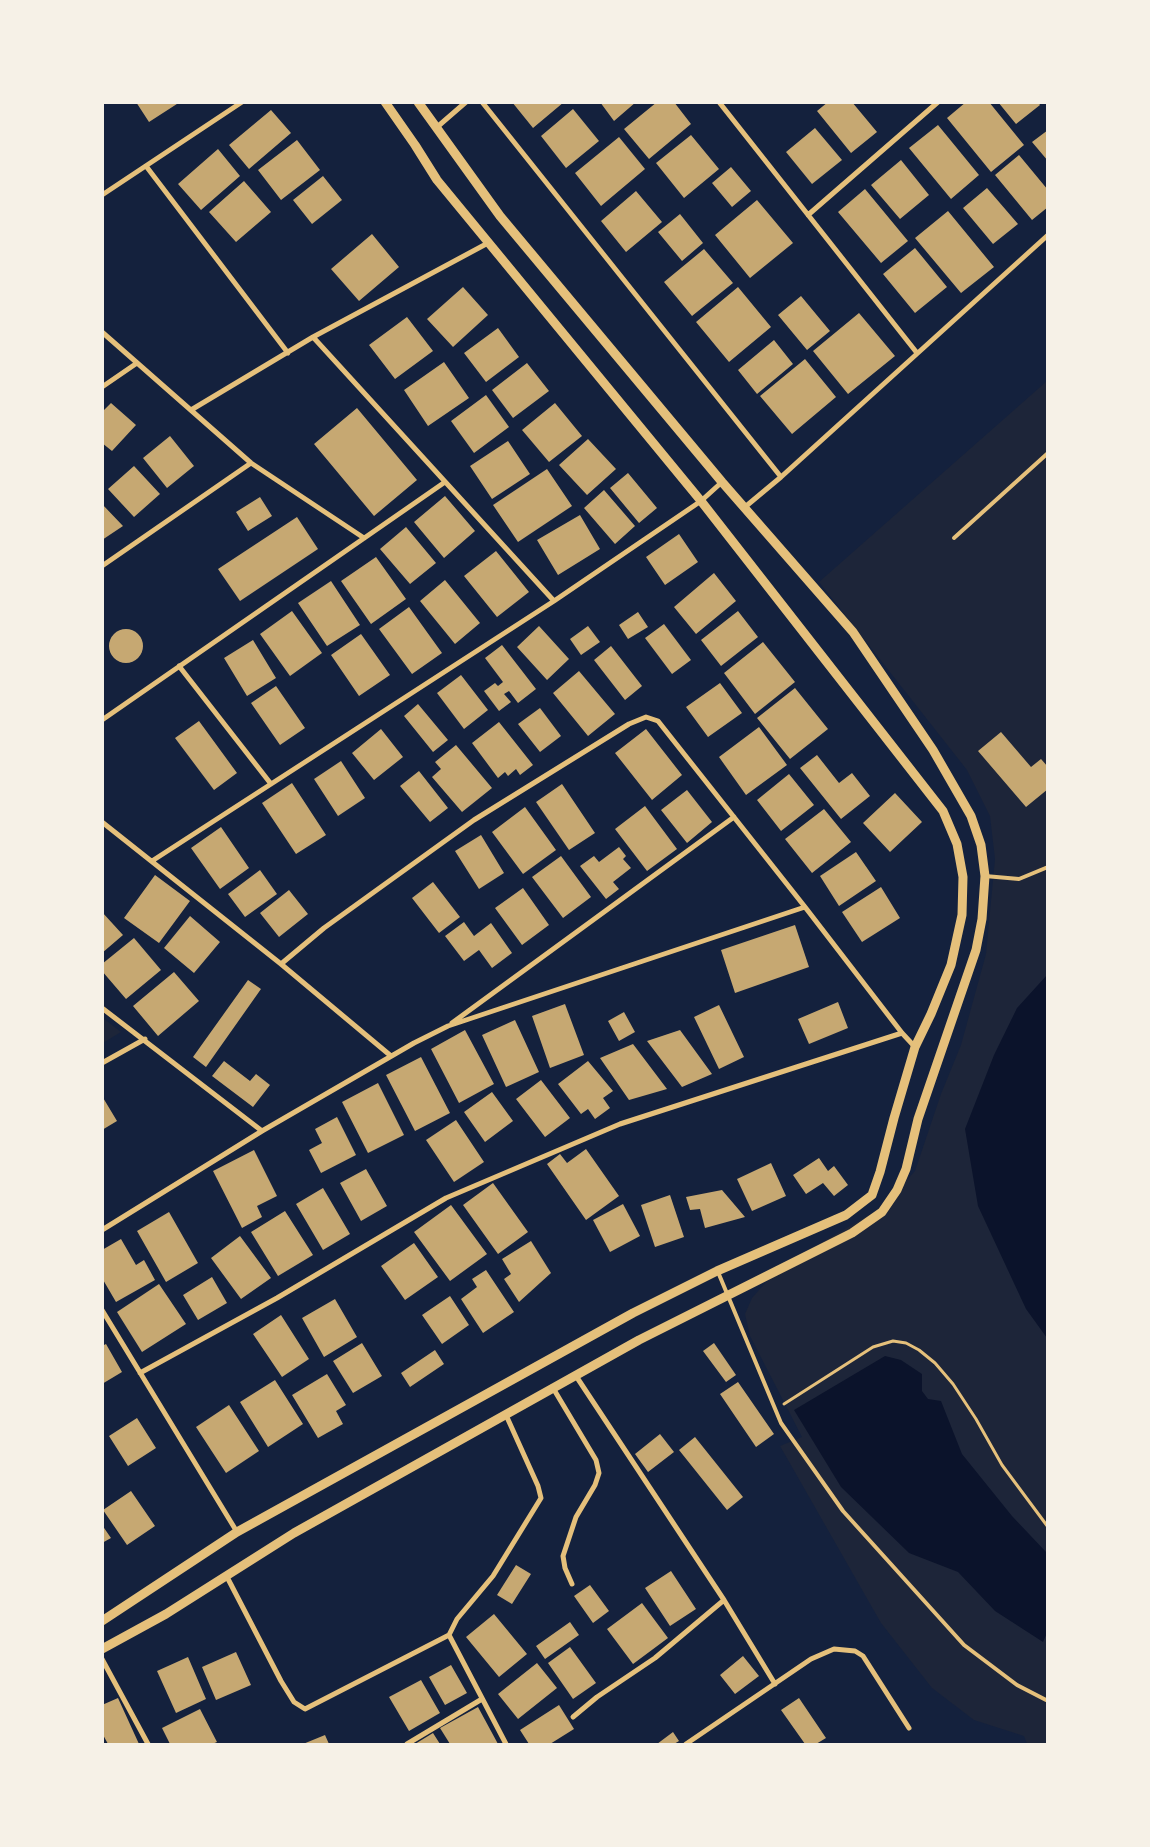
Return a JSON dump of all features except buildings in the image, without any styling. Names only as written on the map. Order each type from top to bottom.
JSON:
[{"type":"street","points":[[102,196],[242,102]]},
{"type":"street","points":[[102,1622],[237,1532],[633,1313],[717,1271],[846,1215],[872,1195],[915,1047],[951,965],[962,914],[963,877],[957,844],[944,811],[701,501],[437,180],[385,102]]},
{"type":"street","points":[[102,1650],[166,1614],[294,1533],[639,1340],[852,1233],[882,1212],[897,1190],[906,1169],[918,1119],[976,950],[982,920],[985,876],[981,845],[971,816],[933,750],[853,632],[722,482],[500,216],[418,102]]},
{"type":"street","points":[[436,128],[466,102]]},
{"type":"street","points":[[482,102],[781,477]]},
{"type":"street","points":[[719,102],[917,353]]},
{"type":"street","points":[[808,215],[938,102]]},
{"type":"street","points":[[146,166],[288,353]]},
{"type":"street","points":[[745,507],[781,477],[1048,236]]},
{"type":"street","points":[[191,410],[313,337],[488,243]]},
{"type":"street","points":[[102,332],[250,463],[364,538]]},
{"type":"street","points":[[313,337],[554,601]]},
{"type":"street","points":[[102,387],[137,363]]},
{"type":"street","points":[[102,566],[250,463]]},
{"type":"street","points":[[102,720],[445,482]]},
{"type":"street","points":[[152,861],[554,601],[701,501],[722,482]]},
{"type":"street","points":[[179,666],[271,784]]},
{"type":"street","points":[[281,964],[324,928],[474,820],[629,724],[646,717],[658,721],[806,906],[902,1033],[915,1047]]},
{"type":"street","points":[[102,1230],[262,1131],[391,1056],[448,1026],[734,817]]},
{"type":"street","points":[[102,822],[281,964],[391,1056]]},
{"type":"street","points":[[448,1026],[806,906]]},
{"type":"street","points":[[102,1008],[262,1131]]},
{"type":"street","points":[[140,1373],[277,1298],[446,1198],[620,1124],[902,1033]]},
{"type":"street","points":[[102,1063],[144,1039]]},
{"type":"street","points":[[102,1310],[237,1532]]},
{"type":"street","points":[[576,1376],[724,1600],[775,1684]]},
{"type":"street","points":[[553,1388],[596,1460],[599,1473],[596,1485],[576,1517],[563,1556],[565,1568],[572,1584]]},
{"type":"street","points":[[226,1575],[281,1681],[294,1702],[305,1709],[450,1635],[457,1619],[493,1576],[541,1498],[538,1486],[506,1415]]},
{"type":"street","points":[[573,1717],[597,1697],[655,1658],[724,1600]]},
{"type":"street","points":[[450,1635],[506,1744]]},
{"type":"street","points":[[686,1744],[812,1659],[834,1648],[855,1652],[863,1656],[908,1728]]},
{"type":"street","points":[[102,1659],[148,1744]]},
{"type":"street","points":[[407,1744],[482,1699]]},
{"type":"lane","points":[[954,538],[1048,453]]},
{"type":"lane","points":[[985,876],[1019,879],[1048,867]]},
{"type":"lane","points":[[717,1271],[781,1423],[843,1511],[964,1645],[1017,1685],[1048,1701]]},
{"type":"path","points":[[775,1410],[873,1347],[894,1341],[906,1343],[919,1350],[934,1363],[953,1384],[976,1419],[1002,1465],[1048,1527]]},
{"type":"shaded area","points":[[1047,381],[1047,1744],[1027,1744],[1024,1736],[974,1720],[932,1688],[881,1623],[780,1446],[802,1437],[750,1336],[745,1314],[752,1298],[766,1282],[824,1241],[881,1208],[915,1171],[941,1094],[961,1045],[986,954],[995,859],[990,816],[967,770],[819,582]]},
{"type":"shaded area","points":[[1047,975],[1047,1338],[1026,1309],[978,1206],[965,1129],[994,1055],[1017,1008]]},
{"type":"shaded area","points":[[103,1018],[121,1032],[102,1043]]},
{"type":"shaded area","points":[[885,1356],[901,1360],[922,1374],[922,1391],[928,1399],[941,1401],[962,1454],[1012,1516],[1047,1553],[1047,1633],[1043,1642],[995,1611],[958,1572],[909,1553],[841,1487],[794,1410]]}]
